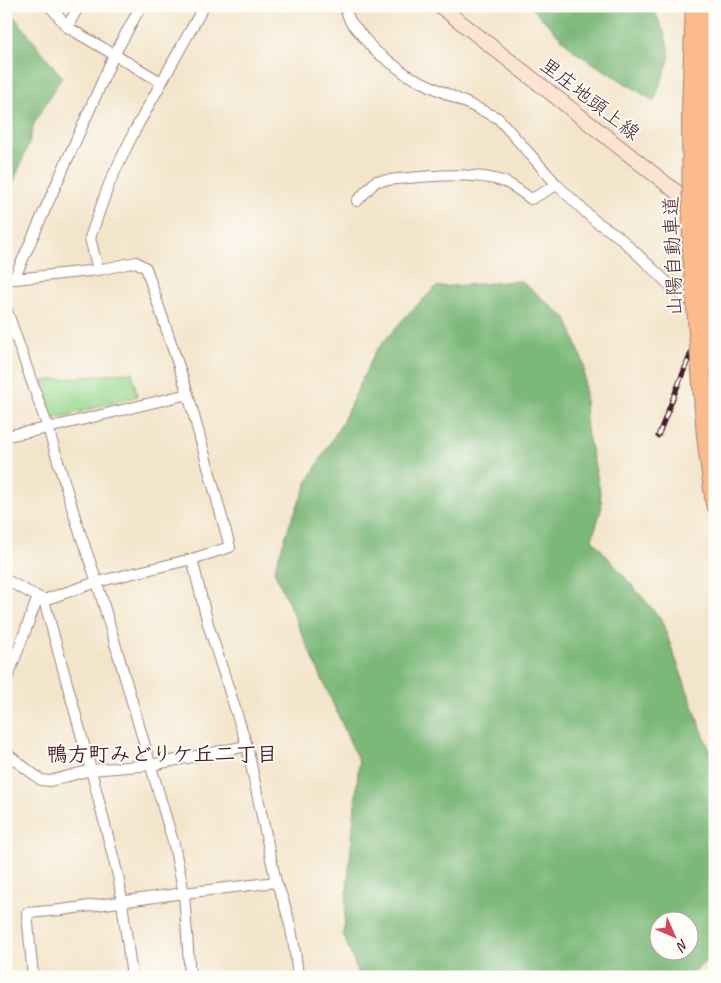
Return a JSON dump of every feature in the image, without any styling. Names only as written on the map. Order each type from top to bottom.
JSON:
[{"type":"highway","name":"山陽自動車道","points":[[695,6],[691,108],[692,254],[706,436],[715,504]]},
{"type":"highway","name":"山陽自動車道","points":[[713,6],[709,110],[709,254],[715,357]]},
{"type":"main road","name":"里庄地頭上線","points":[[440,6],[715,223]]},
{"type":"street","points":[[50,6],[67,27],[161,82]]},
{"type":"street","points":[[67,27],[79,6]]},
{"type":"street","points":[[10,279],[114,55],[142,6]]},
{"type":"street","points":[[98,270],[90,238],[110,184],[134,132],[204,6]]},
{"type":"street","points":[[344,6],[350,21],[374,50],[408,75],[498,118],[557,185],[595,221],[618,236],[675,290],[715,320]]},
{"type":"street","points":[[357,202],[376,181],[451,175],[478,177],[505,182],[531,199],[557,185]]},
{"type":"street","points":[[10,279],[98,270],[136,262],[146,268],[188,394],[230,546],[192,559],[97,582],[41,599]]},
{"type":"street","points":[[6,308],[48,428],[97,582],[174,845],[184,893],[190,977]]},
{"type":"street","points":[[6,436],[48,428],[188,394]]},
{"type":"street","points":[[192,559],[208,624],[247,746],[276,882],[284,905],[296,956],[298,977]]},
{"type":"street","points":[[6,580],[41,599],[91,770],[119,880],[132,977]]},
{"type":"street","points":[[6,682],[41,599]]},
{"type":"street","points":[[6,753],[41,780],[50,781],[91,770],[151,765],[247,746]]},
{"type":"street","points":[[33,977],[27,913],[276,882]]},
{"type":"green space","points":[[6,6],[62,77],[34,123],[29,143],[6,201]]},
{"type":"green space","points":[[530,6],[652,6],[665,34],[670,57],[654,101],[575,52]]},
{"type":"green space","points":[[521,281],[567,319],[584,365],[586,427],[602,507],[592,539],[661,619],[715,766],[715,953],[689,977],[360,977],[343,934],[359,762],[274,571],[289,526],[309,479],[342,423],[375,352],[405,317],[436,287]]},
{"type":"green space","points":[[132,372],[137,396],[54,419],[42,381]]},
{"type":"railway","points":[[658,436],[715,292]]},
{"type":"district","name":"鴨方町みどりケ丘二丁目","points":[[162,754]]}]
